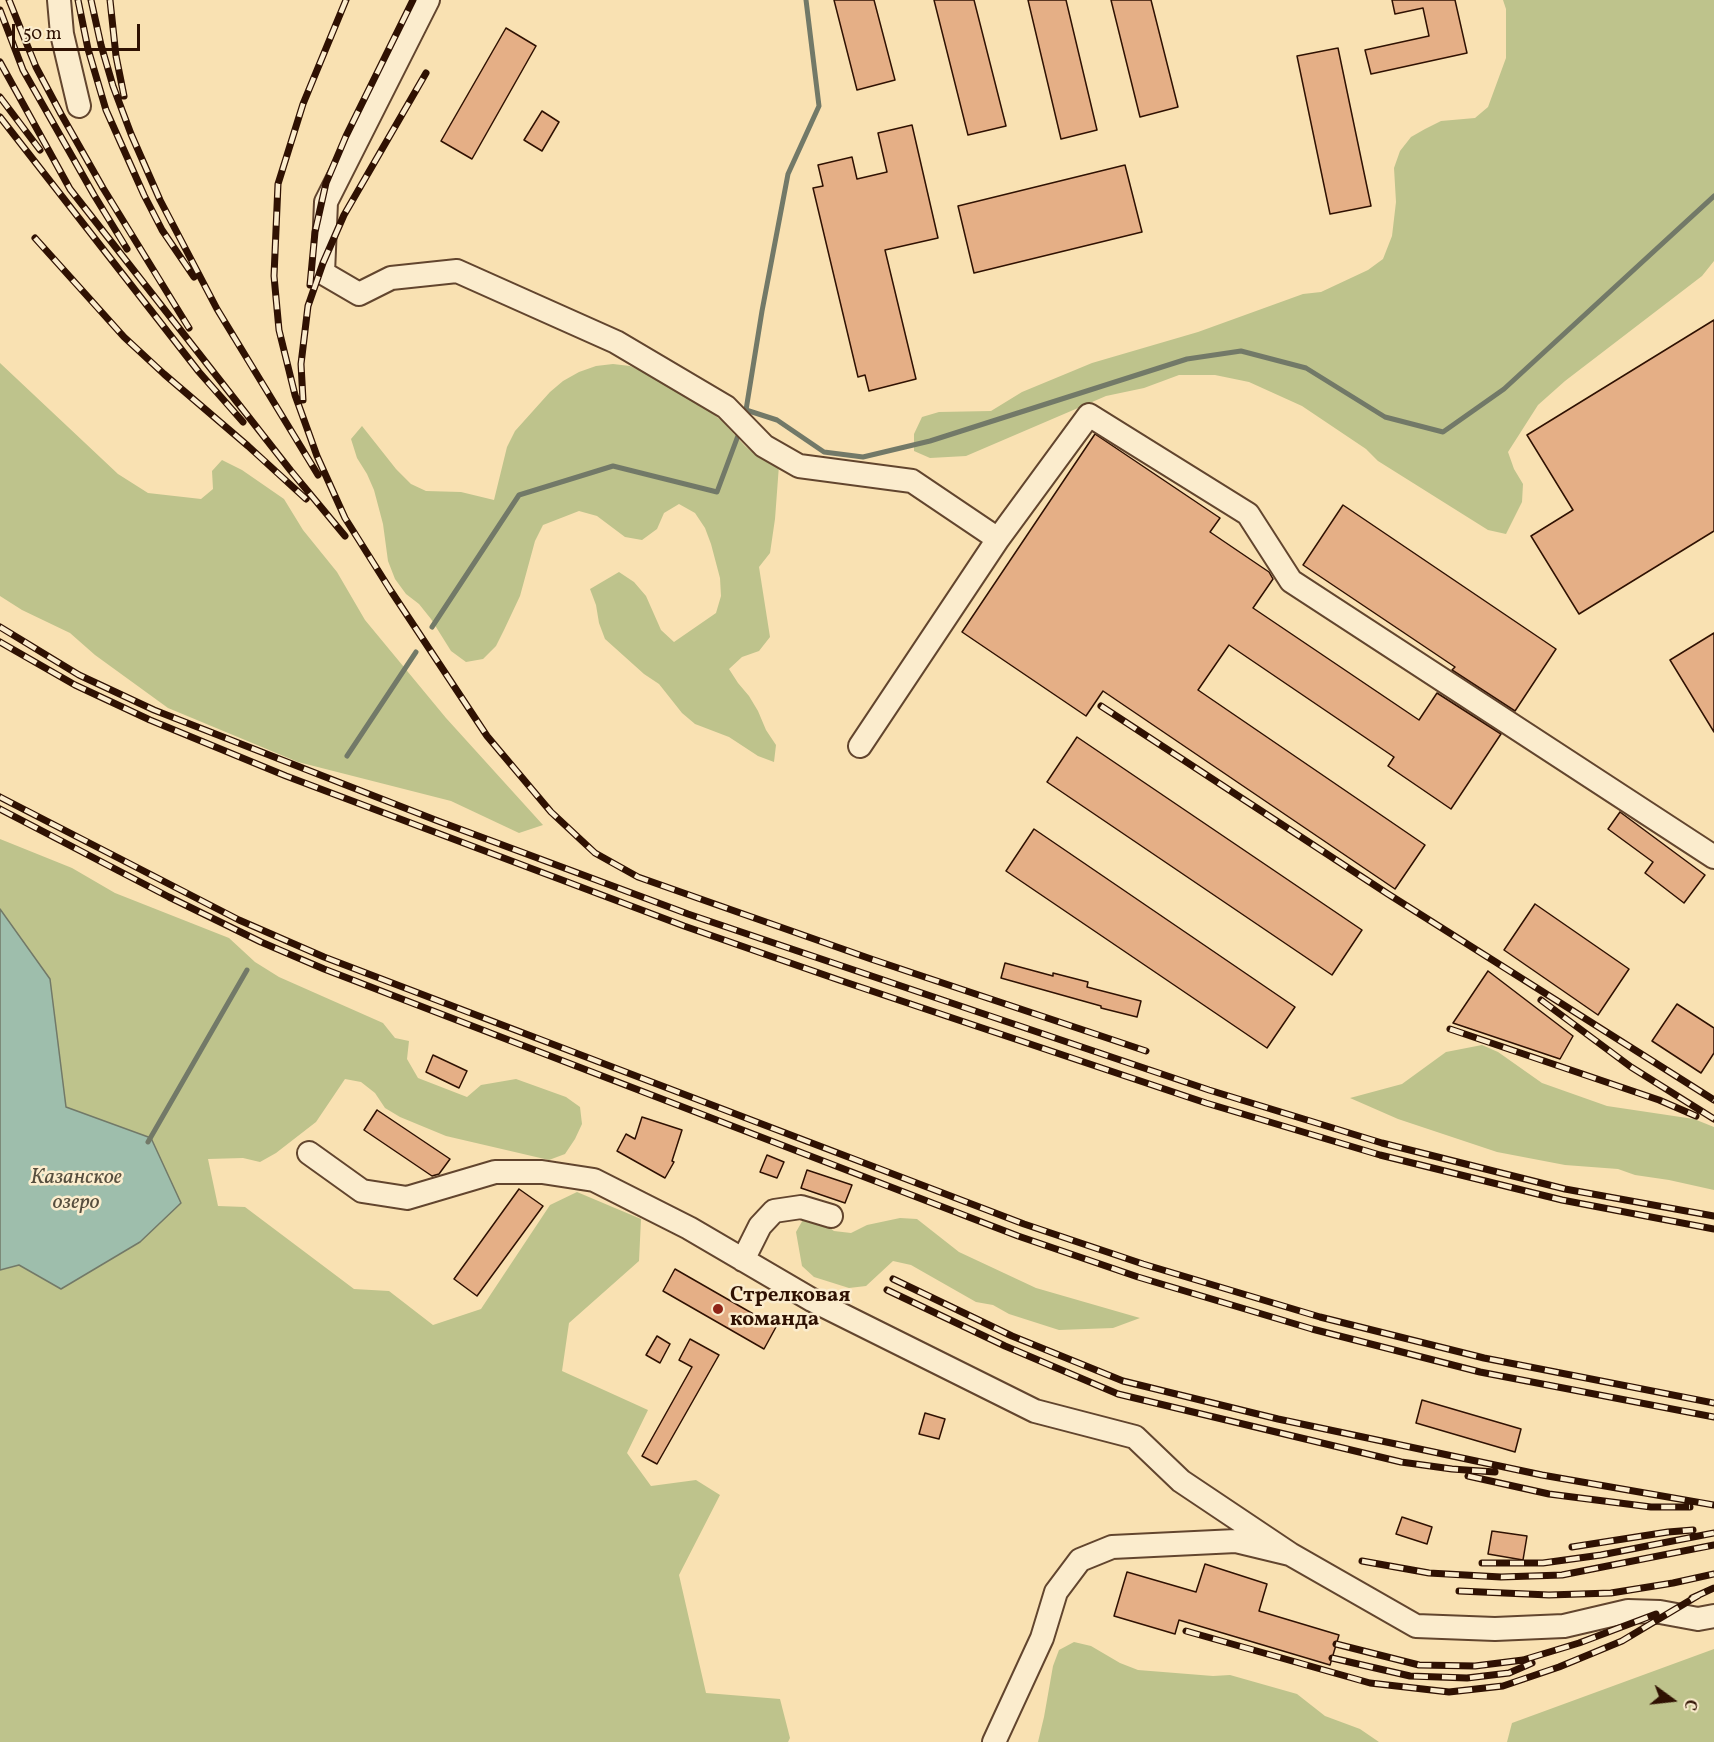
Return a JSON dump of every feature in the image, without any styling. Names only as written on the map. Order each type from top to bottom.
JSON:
[{"type":"street","points":[[58,0],[62,34],[80,106]]},
{"type":"street","points":[[428,0],[326,202],[323,273],[359,294],[391,278],[457,271],[616,342],[726,407],[764,446],[799,466],[912,481],[998,539]]},
{"type":"street","points":[[860,746],[998,539],[1089,415],[1248,514],[1291,581],[1714,857]]},
{"type":"street","points":[[309,1153],[362,1191],[407,1198],[495,1172],[542,1172],[594,1180],[689,1228],[812,1300],[1035,1411],[1135,1437],[1181,1481],[1290,1554],[1416,1626],[1495,1629],[1564,1626],[1628,1611],[1660,1612],[1698,1619],[1714,1616]]},
{"type":"street","points":[[743,1260],[760,1226],[774,1211],[801,1207],[831,1216]]},
{"type":"street","points":[[994,1742],[1042,1638],[1056,1592],[1080,1560],[1112,1547],[1236,1541],[1290,1554]]},
{"type":"green space","points":[[1503,0],[1714,0],[1714,261],[1702,276],[1565,381],[1538,405],[1508,452],[1523,484],[1522,502],[1506,534],[1488,530],[1378,461],[1366,449],[1302,406],[1249,382],[1215,375],[1179,375],[1144,388],[1106,396],[966,456],[930,458],[914,451],[914,434],[922,417],[939,412],[991,411],[1022,392],[1092,363],[1198,332],[1303,294],[1321,292],[1368,270],[1383,259],[1392,236],[1396,202],[1394,168],[1400,151],[1411,137],[1441,121],[1475,118],[1488,107],[1506,58],[1506,9]]},
{"type":"green space","points":[[0,363],[118,474],[148,493],[201,499],[213,489],[212,471],[222,460],[242,470],[284,499],[303,530],[337,572],[365,620],[446,718],[543,825],[519,833],[451,801],[298,762],[168,708],[95,655],[70,633],[22,610],[0,596]]},
{"type":"green space","points":[[613,364],[630,366],[694,399],[722,421],[758,457],[774,466],[779,465],[770,553],[759,567],[770,637],[759,651],[742,657],[729,669],[749,696],[776,745],[774,762],[758,756],[729,737],[695,724],[682,713],[659,684],[644,674],[605,639],[599,623],[590,589],[619,572],[634,582],[646,596],[661,630],[674,642],[716,613],[721,596],[720,578],[711,544],[705,528],[695,513],[679,504],[664,513],[657,529],[642,540],[625,537],[597,516],[579,511],[543,525],[535,541],[520,596],[496,646],[483,659],[466,662],[451,651],[431,619],[419,604],[406,594],[395,579],[388,561],[383,524],[374,490],[357,458],[351,439],[362,426],[411,484],[426,491],[461,492],[494,500],[507,447],[515,431],[563,381],[596,366]]},
{"type":"green space","points":[[0,839],[72,868],[115,893],[229,938],[255,962],[279,977],[383,1023],[395,1038],[409,1041],[407,1059],[418,1078],[467,1097],[481,1085],[516,1079],[566,1097],[580,1107],[582,1124],[575,1139],[565,1154],[549,1160],[446,1136],[400,1117],[385,1108],[375,1093],[361,1082],[345,1079],[316,1122],[276,1153],[260,1162],[243,1158],[208,1159],[218,1206],[245,1207],[354,1289],[389,1291],[433,1325],[481,1309],[550,1205],[577,1192],[641,1219],[639,1261],[569,1323],[562,1371],[648,1410],[627,1453],[651,1486],[696,1480],[720,1495],[679,1575],[706,1693],[780,1699],[790,1738],[788,1742],[0,1742],[0,1270],[19,1265],[151,1138],[66,1107],[50,979],[0,909]]},
{"type":"green space","points":[[1482,1045],[1498,1052],[1542,1083],[1607,1106],[1694,1119],[1714,1127],[1714,1190],[1635,1175],[1618,1169],[1565,1165],[1497,1152],[1398,1119],[1350,1098],[1402,1084],[1446,1052]]},
{"type":"green space","points":[[804,1218],[820,1221],[834,1231],[851,1233],[867,1225],[900,1218],[917,1219],[959,1252],[1036,1288],[1140,1318],[1113,1328],[1059,1330],[1009,1314],[993,1305],[976,1302],[911,1265],[893,1261],[866,1286],[849,1288],[814,1277],[802,1266],[796,1232]]},
{"type":"green space","points":[[1074,1642],[1091,1646],[1120,1663],[1138,1670],[1213,1676],[1230,1675],[1297,1694],[1325,1716],[1360,1729],[1379,1742],[1038,1742],[1053,1666],[1059,1650]]},
{"type":"green space","points":[[1714,1649],[1714,1742],[1507,1742],[1512,1723]]},
{"type":"water","name":"Казанское озеро","points":[[0,909],[50,979],[66,1107],[151,1138],[181,1203],[140,1242],[61,1289],[19,1265],[0,1270]]},
{"type":"building","points":[[834,0],[874,0],[895,80],[857,90]]},
{"type":"building","points":[[934,0],[974,0],[1006,126],[968,135]]},
{"type":"building","points":[[1028,0],[1066,0],[1097,130],[1061,139]]},
{"type":"building","points":[[1111,0],[1151,0],[1178,107],[1140,117]]},
{"type":"building","points":[[1392,0],[1455,0],[1467,53],[1371,74],[1365,50],[1429,36],[1423,8],[1395,14]]},
{"type":"building","points":[[506,28],[536,46],[472,159],[441,141]]},
{"type":"building","points":[[1338,48],[1371,206],[1330,214],[1297,56]]},
{"type":"building","points":[[542,111],[559,122],[542,151],[524,140]]},
{"type":"building","points":[[912,125],[938,238],[885,250],[916,379],[869,391],[865,375],[858,377],[813,188],[823,186],[818,165],[852,157],[857,179],[887,172],[878,133]]},
{"type":"building","points":[[1125,165],[1142,232],[974,273],[958,206]]},
{"type":"building","points":[[1714,320],[1714,531],[1579,614],[1531,536],[1573,510],[1527,435]]},
{"type":"building","points":[[1095,434],[1220,518],[1210,532],[1269,572],[1273,579],[1253,608],[1419,720],[1437,693],[1501,734],[1451,809],[1388,766],[1394,757],[1229,645],[1198,690],[1425,845],[1395,889],[1103,691],[1086,716],[962,632]]},
{"type":"building","points":[[1343,505],[1556,649],[1515,711],[1452,670],[1455,667],[1303,565]]},
{"type":"building","points":[[1714,633],[1714,732],[1670,660]]},
{"type":"building","points":[[1077,737],[1362,930],[1332,975],[1047,782]]},
{"type":"building","points":[[1620,812],[1705,875],[1684,903],[1645,873],[1653,862],[1608,829]]},
{"type":"building","points":[[1034,829],[1295,1007],[1267,1048],[1006,871]]},
{"type":"building","points":[[1535,904],[1629,969],[1598,1015],[1504,950]]},
{"type":"building","points":[[1005,963],[1053,976],[1053,973],[1088,982],[1087,987],[1141,1001],[1137,1017],[1001,978]]},
{"type":"building","points":[[1488,971],[1573,1036],[1560,1059],[1453,1023]]},
{"type":"building","points":[[1677,1004],[1714,1028],[1714,1053],[1701,1073],[1652,1041]]},
{"type":"building","points":[[433,1055],[467,1071],[459,1088],[426,1072]]},
{"type":"building","points":[[377,1110],[450,1159],[439,1174],[432,1176],[364,1130]]},
{"type":"building","points":[[642,1117],[682,1130],[672,1161],[674,1162],[665,1178],[617,1151],[626,1134],[635,1139]]},
{"type":"building","points":[[767,1155],[784,1162],[777,1178],[760,1172]]},
{"type":"building","points":[[807,1170],[852,1185],[845,1203],[801,1188]]},
{"type":"building","points":[[519,1189],[543,1206],[477,1296],[454,1279]]},
{"type":"building","points":[[675,1269],[776,1327],[764,1349],[663,1291]]},
{"type":"building","points":[[657,1336],[670,1344],[660,1363],[646,1355]]},
{"type":"building","points":[[690,1339],[719,1355],[657,1464],[642,1456],[692,1367],[679,1360]]},
{"type":"building","points":[[1422,1400],[1521,1429],[1515,1452],[1416,1423]]},
{"type":"building","points":[[925,1413],[945,1419],[939,1439],[919,1434]]},
{"type":"building","points":[[1402,1517],[1432,1527],[1427,1544],[1396,1534]]},
{"type":"building","points":[[1492,1531],[1527,1536],[1523,1560],[1488,1554]]},
{"type":"building","points":[[1205,1564],[1267,1584],[1259,1611],[1339,1635],[1330,1665],[1179,1620],[1175,1634],[1114,1616],[1127,1572],[1196,1592]]},
{"type":"waterway","points":[[806,0],[819,106],[788,174],[746,410],[777,420],[824,452],[863,457],[930,441],[1187,359],[1241,351],[1306,368],[1385,417],[1443,432],[1504,389],[1714,196]]},
{"type":"waterway","points":[[432,627],[519,495],[613,466],[717,492],[739,433]]},
{"type":"waterway","points":[[347,756],[416,652]]},
{"type":"waterway","points":[[148,1142],[247,970]]},
{"type":"railway","points":[[9,0],[36,67],[61,114],[103,188],[189,328]]},
{"type":"railway","points":[[78,0],[88,49],[106,110],[162,230],[194,277]]},
{"type":"railway","points":[[91,0],[113,86],[160,200],[217,309],[318,475]]},
{"type":"railway","points":[[110,0],[116,56],[124,96]]},
{"type":"railway","points":[[346,0],[303,104],[278,184],[274,276],[279,330],[295,395],[317,456],[345,518],[487,736],[551,812],[595,853],[638,877],[871,959],[1146,1051]]},
{"type":"railway","points":[[310,285],[315,232],[326,183],[346,136],[413,0]]},
{"type":"railway","points":[[0,10],[23,70],[127,249]]},
{"type":"railway","points":[[0,62],[70,189],[291,471],[345,536]]},
{"type":"railway","points":[[303,400],[301,364],[308,306],[323,263],[344,215],[426,73]]},
{"type":"railway","points":[[0,97],[40,150]]},
{"type":"railway","points":[[0,117],[199,372],[243,422]]},
{"type":"railway","points":[[35,238],[124,337],[306,499]]},
{"type":"railway","points":[[0,627],[79,675],[154,710],[438,821],[688,914],[1209,1090],[1382,1143],[1565,1189],[1714,1216]]},
{"type":"railway","points":[[0,642],[75,685],[150,720],[286,776],[684,926],[839,980],[1206,1103],[1380,1155],[1562,1200],[1714,1229]]},
{"type":"railway","points":[[1101,706],[1388,894],[1714,1100]]},
{"type":"railway","points":[[0,797],[239,920],[324,957],[1024,1224],[1143,1264],[1320,1317],[1484,1358],[1714,1403]]},
{"type":"railway","points":[[0,809],[169,897],[261,942],[324,969],[1018,1236],[1138,1277],[1312,1329],[1480,1372],[1714,1417]]},
{"type":"railway","points":[[1541,1000],[1631,1067],[1714,1119]]},
{"type":"railway","points":[[1450,1029],[1659,1100],[1696,1116]]},
{"type":"railway","points":[[893,1279],[1012,1336],[1123,1381],[1278,1419],[1542,1475],[1714,1505]]},
{"type":"railway","points":[[887,1290],[1005,1346],[1118,1394],[1401,1462],[1495,1472]]},
{"type":"railway","points":[[1468,1476],[1549,1494],[1651,1507],[1690,1507]]},
{"type":"railway","points":[[1572,1547],[1693,1530]]},
{"type":"railway","points":[[1482,1563],[1543,1563],[1601,1555],[1714,1533]]},
{"type":"railway","points":[[1362,1561],[1429,1573],[1501,1577],[1562,1575],[1714,1545]]},
{"type":"railway","points":[[1459,1591],[1549,1595],[1611,1593],[1714,1574]]},
{"type":"railway","points":[[1692,1598],[1714,1588]]},
{"type":"railway","points":[[1186,1631],[1370,1683],[1449,1692],[1503,1686],[1559,1667],[1622,1641],[1699,1595]]},
{"type":"railway","points":[[1336,1644],[1419,1665],[1475,1666],[1523,1660],[1579,1643],[1656,1614]]},
{"type":"railway","points":[[1332,1658],[1410,1676],[1467,1678],[1509,1673],[1532,1663]]},
{"type":"place","name":"Стрелковая команда","points":[[718,1309]]}]
